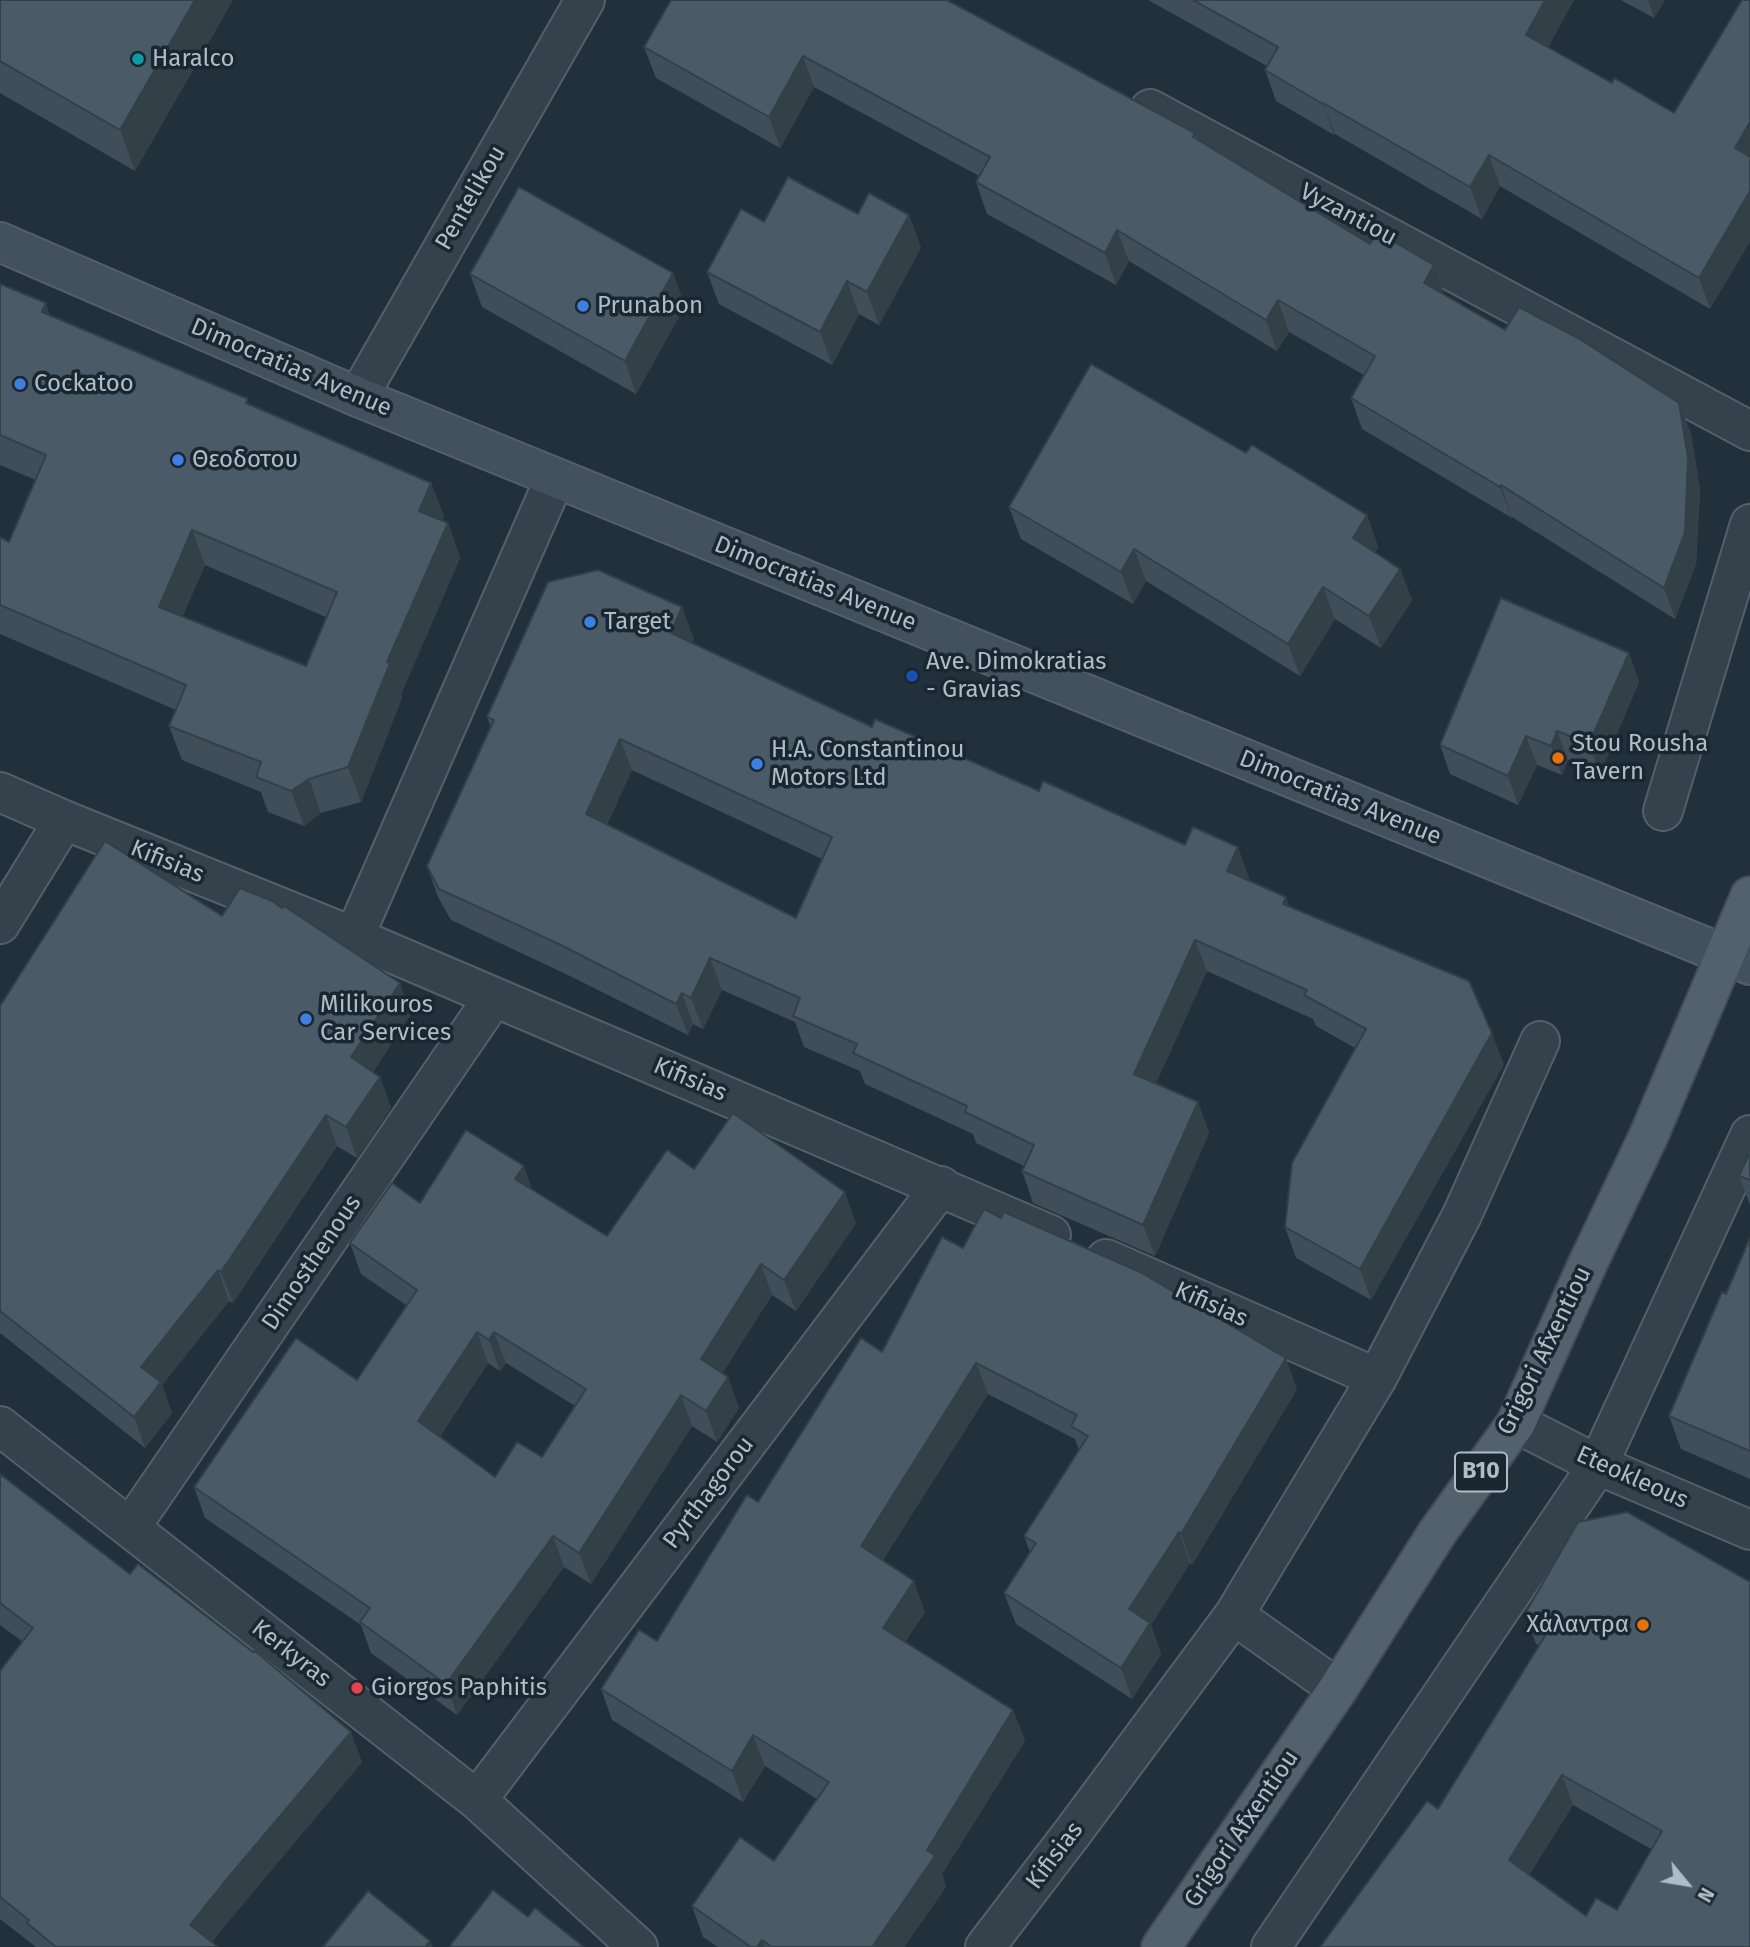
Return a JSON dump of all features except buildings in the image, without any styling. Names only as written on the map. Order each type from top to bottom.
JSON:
[{"type":"main road","name":"Dimocratias Avenue","points":[[0,242],[358,397],[1737,960]]},
{"type":"main road","name":"Grigori Afxentiou","points":[[1161,1947],[1338,1689],[1437,1533],[1516,1423],[1648,1135],[1737,960],[1750,896]]},
{"type":"street","name":"Pentelikou","points":[[358,397],[585,0]]},
{"type":"street","name":"Vyzantiou","points":[[1116,91],[1750,431]]},
{"type":"street","points":[[354,937],[555,478]]},
{"type":"street","points":[[1663,811],[1750,524]]},
{"type":"street","name":"Kifisias","points":[[0,792],[354,937],[941,1186],[1377,1378]]},
{"type":"street","points":[[0,924],[64,820]]},
{"type":"street","name":"Dimosthenous","points":[[130,1528],[494,997]]},
{"type":"street","name":"Kifisias","points":[[985,1947],[1234,1615],[1377,1378],[1462,1215],[1540,1041]]},
{"type":"street","points":[[1271,1947],[1598,1465],[1750,1135]]},
{"type":"street","name":"Pyrthagorou","points":[[477,1800],[941,1186]]},
{"type":"street","name":"Eteokleous","points":[[1516,1423],[1598,1465],[1750,1530]]},
{"type":"street","name":"Kerkyras","points":[[0,1426],[477,1800],[638,1947]]},
{"type":"street","points":[[1234,1615],[1338,1689]]},
{"type":"place","name":"Haralco","points":[[138,59]]},
{"type":"place","name":"Prunabon","points":[[583,306]]},
{"type":"place","name":"Cockatoo","points":[[20,384]]},
{"type":"place","name":"Θεοδοτου","points":[[178,460]]},
{"type":"place","name":"Target","points":[[590,622]]},
{"type":"place","name":"Ave. Dimokratias - Gravias","points":[[912,676]]},
{"type":"place","name":"Stou Rousha Tavern","points":[[1558,758]]},
{"type":"place","name":"H.A. Constantinou Motors Ltd","points":[[757,764]]},
{"type":"place","name":"Milikouros Car Services","points":[[306,1019]]},
{"type":"place","name":"Χάλαντρα","points":[[1643,1625]]},
{"type":"place","name":"Giorgos Paphitis","points":[[357,1688]]}]
